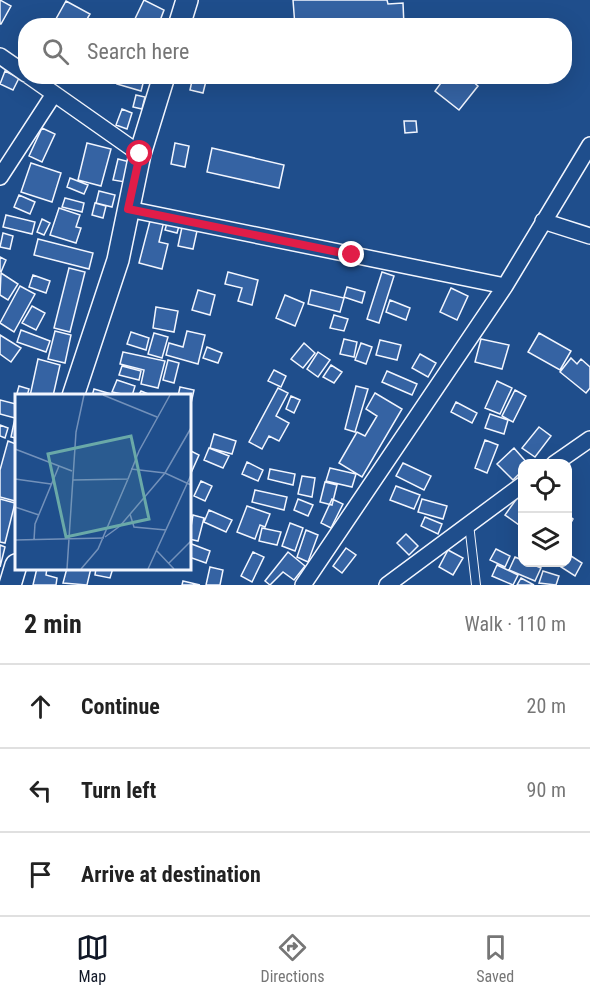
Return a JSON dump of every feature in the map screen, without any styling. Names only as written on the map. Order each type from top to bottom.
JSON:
[{"type":"street","points":[[181,18],[187,0]]},
{"type":"street","points":[[0,56],[18,69]]},
{"type":"street","points":[[40,84],[140,154]]},
{"type":"street","points":[[74,394],[118,260],[140,154],[162,84]]},
{"type":"street","points":[[0,177],[54,94]]},
{"type":"street","points":[[303,585],[505,286],[590,145]]},
{"type":"street","points":[[128,209],[505,286]]},
{"type":"street","points":[[543,221],[590,236]]},
{"type":"street","points":[[561,459],[590,439]]},
{"type":"street","points":[[387,585],[518,488]]},
{"type":"street","points":[[10,585],[15,568]]},
{"type":"lane","points":[[469,522],[476,585]]},
{"type":"building","points":[[0,0],[11,6],[1,24],[0,24]]},
{"type":"building","points":[[144,0],[164,10],[161,18],[135,18]]},
{"type":"building","points":[[293,0],[387,0],[388,4],[403,3],[404,18],[294,18]]},
{"type":"building","points":[[66,1],[90,14],[88,18],[56,18]]},
{"type":"building","points":[[5,71],[18,78],[13,90],[0,84]]},
{"type":"building","points":[[117,84],[143,84],[141,91]]},
{"type":"building","points":[[191,84],[205,84],[203,93],[190,90]]},
{"type":"building","points":[[440,84],[476,84],[478,86],[459,110],[435,91]]},
{"type":"building","points":[[136,95],[145,97],[142,109],[133,107]]},
{"type":"building","points":[[122,109],[132,113],[127,129],[116,125]]},
{"type":"building","points":[[404,121],[416,121],[417,132],[405,133]]},
{"type":"building","points":[[42,128],[55,134],[42,162],[29,156]]},
{"type":"building","points":[[87,143],[111,149],[101,186],[78,180]]},
{"type":"building","points":[[175,143],[189,146],[185,167],[171,164]]},
{"type":"building","points":[[212,148],[284,165],[279,188],[207,172]]},
{"type":"building","points":[[118,159],[130,162],[125,182],[113,180]]},
{"type":"building","points":[[31,163],[61,173],[52,202],[21,192]]},
{"type":"building","points":[[70,178],[88,185],[84,194],[67,187]]},
{"type":"building","points":[[99,191],[115,195],[112,207],[96,203]]},
{"type":"building","points":[[19,195],[35,202],[30,214],[14,207]]},
{"type":"building","points":[[65,198],[84,203],[82,212],[62,207]]},
{"type":"building","points":[[95,203],[106,206],[103,218],[92,215]]},
{"type":"building","points":[[59,208],[80,215],[76,227],[81,228],[76,243],[50,235]]},
{"type":"building","points":[[6,215],[35,222],[32,234],[3,227]]},
{"type":"building","points":[[151,217],[164,221],[159,242],[168,244],[162,269],[139,263]]},
{"type":"building","points":[[42,219],[50,223],[44,235],[37,232]]},
{"type":"building","points":[[167,223],[179,226],[177,233],[165,230]]},
{"type":"building","points":[[182,227],[197,231],[193,249],[178,246]]},
{"type":"building","points":[[3,233],[13,236],[10,249],[0,247]]},
{"type":"building","points":[[38,239],[93,253],[89,269],[34,255]]},
{"type":"building","points":[[0,257],[6,260],[1,272],[0,271]]},
{"type":"building","points":[[69,268],[85,272],[70,332],[54,328]]},
{"type":"building","points":[[228,272],[258,280],[252,305],[238,301],[242,288],[225,284]]},
{"type":"building","points":[[382,272],[394,276],[379,323],[367,319]]},
{"type":"building","points":[[1,273],[18,284],[8,300],[0,295]]},
{"type":"building","points":[[33,275],[50,281],[46,293],[29,287]]},
{"type":"building","points":[[20,286],[35,294],[14,332],[0,323]]},
{"type":"building","points":[[347,287],[365,292],[362,303],[344,297]]},
{"type":"building","points":[[451,288],[468,296],[457,320],[440,312]]},
{"type":"building","points":[[198,290],[215,295],[210,315],[192,310]]},
{"type":"building","points":[[311,290],[344,298],[340,312],[308,304]]},
{"type":"building","points":[[285,295],[304,303],[295,326],[276,318]]},
{"type":"building","points":[[390,300],[410,308],[406,320],[386,312]]},
{"type":"building","points":[[32,306],[45,313],[36,330],[22,323]]},
{"type":"building","points":[[156,307],[178,311],[174,332],[153,328]]},
{"type":"building","points":[[334,315],[348,319],[344,331],[330,328]]},
{"type":"building","points":[[21,330],[50,341],[46,352],[17,342]]},
{"type":"building","points":[[55,331],[71,335],[65,363],[48,359]]},
{"type":"building","points":[[187,331],[205,335],[198,364],[166,355],[169,343],[183,347]]},
{"type":"building","points":[[131,332],[149,338],[146,350],[127,344]]},
{"type":"building","points":[[154,333],[168,337],[162,358],[148,354]]},
{"type":"building","points":[[539,333],[571,351],[560,370],[528,352]]},
{"type":"building","points":[[0,335],[21,348],[11,362],[0,354]]},
{"type":"building","points":[[344,339],[357,342],[354,357],[340,354]]},
{"type":"building","points":[[481,339],[509,345],[502,369],[475,362]]},
{"type":"building","points":[[380,340],[401,345],[397,360],[376,355]]},
{"type":"building","points":[[304,343],[315,353],[303,368],[291,359]]},
{"type":"building","points":[[361,343],[372,347],[366,364],[355,360]]},
{"type":"building","points":[[207,347],[222,353],[218,363],[203,358]]},
{"type":"building","points":[[123,352],[165,361],[158,388],[141,384],[144,370],[120,364]]},
{"type":"building","points":[[318,352],[330,360],[318,377],[307,369]]},
{"type":"building","points":[[420,354],[436,363],[428,377],[412,368]]},
{"type":"building","points":[[571,358],[577,364],[581,359],[590,367],[590,388],[586,393],[560,372]]},
{"type":"building","points":[[38,359],[60,365],[53,394],[30,394]]},
{"type":"building","points":[[168,360],[179,363],[174,383],[163,380]]},
{"type":"building","points":[[331,365],[342,372],[334,383],[323,377]]},
{"type":"building","points":[[122,366],[141,371],[139,380],[119,375]]},
{"type":"building","points":[[274,370],[286,376],[281,387],[268,381]]},
{"type":"building","points":[[387,371],[417,384],[412,395],[382,382]]},
{"type":"building","points":[[117,380],[135,386],[133,394],[112,392]]},
{"type":"building","points":[[497,381],[512,388],[500,414],[485,408]]},
{"type":"building","points":[[19,386],[29,389],[28,394],[17,394]]},
{"type":"building","points":[[356,386],[368,389],[355,432],[345,429]]},
{"type":"building","points":[[180,387],[194,390],[190,408],[190,394],[178,394]]},
{"type":"building","points":[[278,388],[288,393],[276,416],[289,423],[279,441],[269,436],[262,449],[249,442]]},
{"type":"building","points":[[94,389],[111,394],[93,394]]},
{"type":"building","points":[[515,390],[526,396],[513,422],[502,416]]},
{"type":"building","points":[[375,393],[402,409],[362,477],[339,463],[357,432],[365,436],[377,416],[366,409]]},
{"type":"building","points":[[291,396],[300,400],[294,413],[286,409]]},
{"type":"building","points":[[0,400],[15,404],[15,418],[0,414]]},
{"type":"building","points":[[456,402],[477,413],[472,423],[451,412]]},
{"type":"building","points":[[490,414],[508,420],[504,434],[485,428]]},
{"type":"building","points":[[15,418],[15,438],[11,437]]},
{"type":"building","points":[[0,425],[8,428],[5,438],[0,436]]},
{"type":"building","points":[[539,427],[551,436],[535,457],[522,448]]},
{"type":"building","points":[[214,434],[236,441],[232,454],[210,448]]},
{"type":"building","points":[[485,440],[498,445],[487,473],[475,468]]},
{"type":"building","points":[[8,441],[15,444],[15,501],[0,497],[0,470]]},
{"type":"building","points":[[209,448],[229,456],[223,468],[204,460]]},
{"type":"building","points":[[514,448],[524,459],[518,459],[518,475],[513,480],[497,464]]},
{"type":"building","points":[[190,450],[199,455],[190,472]]},
{"type":"building","points":[[247,462],[263,470],[258,481],[242,474]]},
{"type":"building","points":[[403,463],[431,476],[424,490],[396,476]]},
{"type":"building","points":[[330,468],[356,474],[352,487],[326,481]]},
{"type":"building","points":[[270,469],[295,474],[293,485],[268,479]]},
{"type":"building","points":[[302,476],[315,478],[312,497],[298,494]]},
{"type":"building","points":[[201,481],[212,486],[205,501],[194,496]]},
{"type":"building","points":[[325,482],[337,485],[332,505],[320,502]]},
{"type":"building","points":[[396,486],[420,495],[414,509],[390,500]]},
{"type":"building","points":[[255,490],[287,497],[284,510],[252,502]]},
{"type":"building","points":[[518,497],[518,524],[505,515]]},
{"type":"building","points":[[0,499],[15,503],[5,543],[0,542]]},
{"type":"building","points":[[298,499],[313,505],[308,516],[294,510]]},
{"type":"building","points":[[332,499],[343,504],[331,528],[321,523]]},
{"type":"building","points":[[422,499],[447,506],[443,519],[418,512]]},
{"type":"building","points":[[247,506],[270,514],[265,527],[260,525],[255,539],[237,532]]},
{"type":"building","points":[[209,510],[232,520],[226,532],[204,522]]},
{"type":"building","points":[[193,515],[204,518],[198,541],[190,539]]},
{"type":"building","points":[[425,517],[442,524],[438,534],[421,526]]},
{"type":"building","points":[[290,523],[303,528],[295,551],[282,546]]},
{"type":"building","points":[[262,528],[281,532],[277,545],[259,541]]},
{"type":"building","points":[[306,530],[318,535],[308,562],[297,557]]},
{"type":"building","points":[[406,534],[418,546],[409,555],[397,543]]},
{"type":"building","points":[[190,543],[210,551],[206,563],[190,557]]},
{"type":"building","points":[[0,545],[5,547],[0,567]]},
{"type":"building","points":[[346,548],[356,555],[342,573],[333,566]]},
{"type":"building","points":[[496,549],[510,556],[505,567],[490,560]]},
{"type":"building","points":[[448,550],[463,558],[453,575],[439,567]]},
{"type":"building","points":[[253,552],[264,557],[252,582],[241,576]]},
{"type":"building","points":[[288,552],[305,566],[294,580],[283,572],[270,585],[265,581]]},
{"type":"building","points":[[515,557],[518,558],[518,567],[541,568],[535,581],[509,570]]},
{"type":"building","points":[[572,557],[582,563],[575,576],[561,567],[572,567]]},
{"type":"building","points":[[497,565],[518,575],[513,585],[492,576]]},
{"type":"building","points":[[210,567],[223,570],[220,585],[206,585]]},
{"type":"building","points":[[37,570],[47,570],[46,575],[57,578],[56,585],[33,585]]},
{"type":"building","points":[[66,570],[91,570],[87,585],[63,583]]},
{"type":"building","points":[[96,570],[112,570],[110,578],[95,575]]},
{"type":"building","points":[[543,571],[559,576],[556,585],[539,583]]},
{"type":"building","points":[[521,578],[534,585],[517,585]]},
{"type":"building","points":[[183,581],[200,585],[182,585]]},
{"type":"route","points":[[140,154],[128,209],[352,255]]}]
